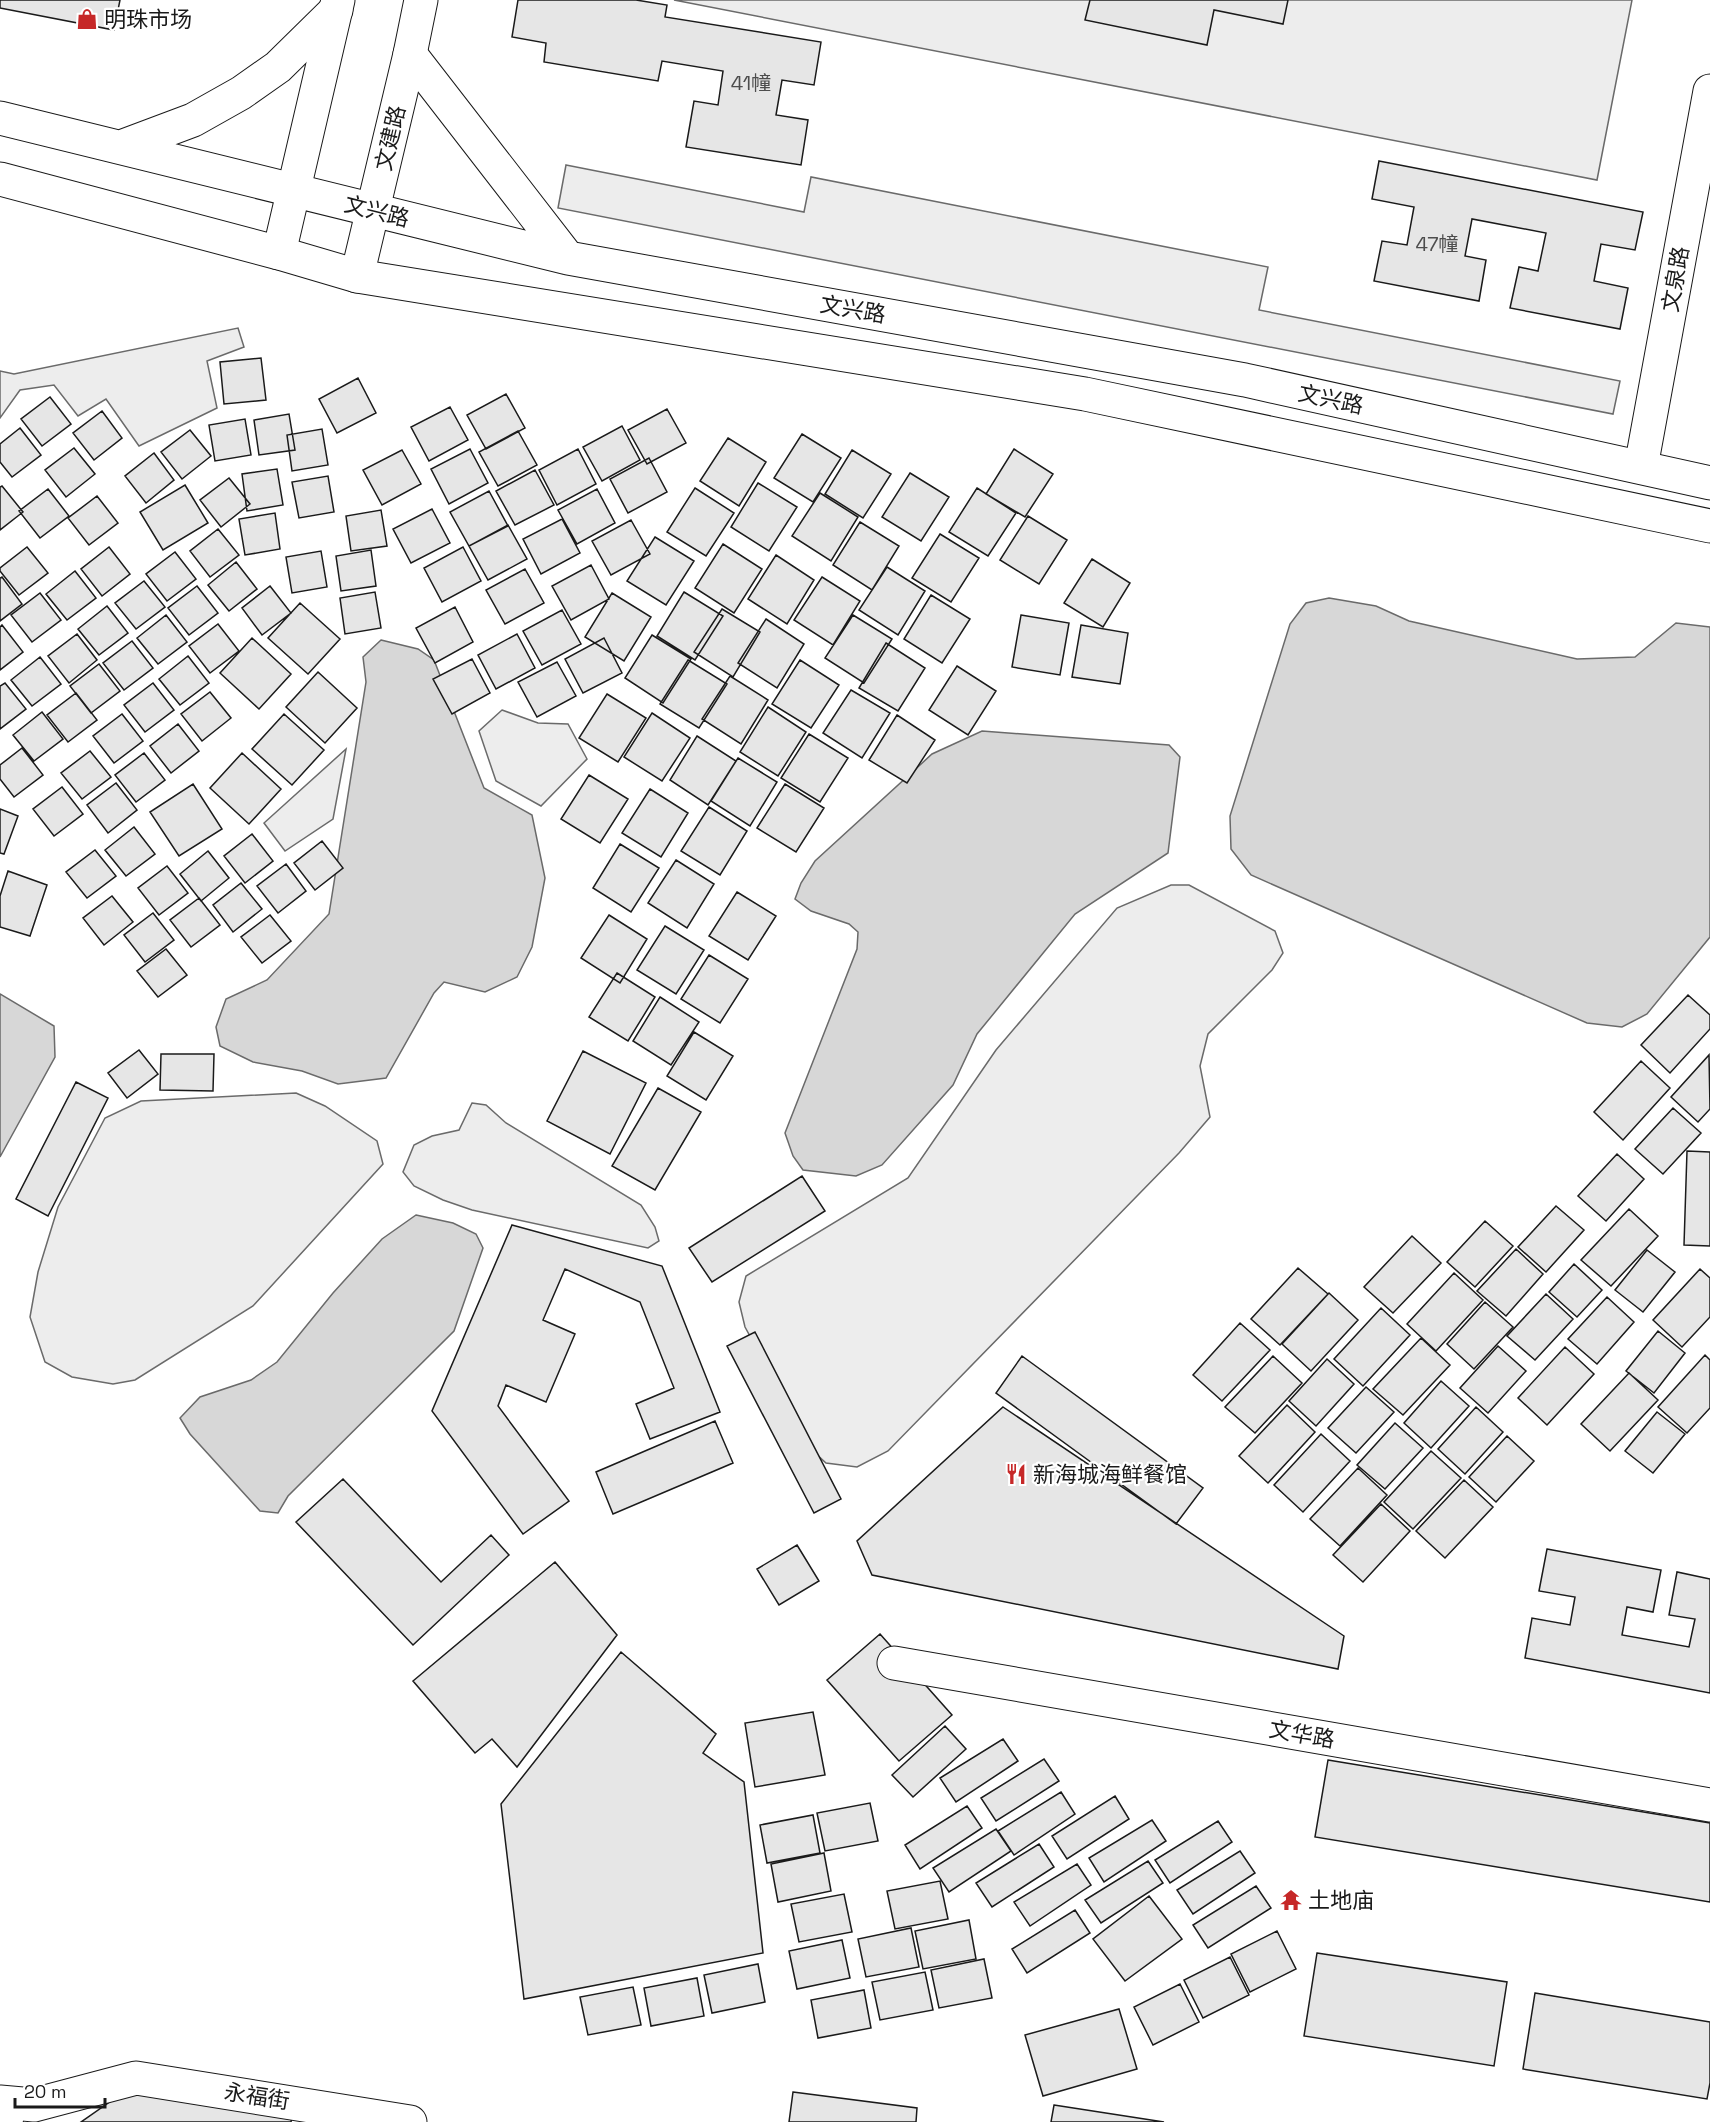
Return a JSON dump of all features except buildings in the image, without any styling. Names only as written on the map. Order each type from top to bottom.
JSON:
[{"type":"street","name":"文建路","points":[[357,276],[421,0]]},
{"type":"street","points":[[121,147],[193,120],[241,93],[278,67],[337,5]]},
{"type":"street","points":[[279,253],[337,5]]},
{"type":"street","points":[[410,54],[568,258]]},
{"type":"street","name":"文泉路","points":[[1641,467],[1710,91]]},
{"type":"street","name":"文兴路","points":[[0,118],[568,258],[1245,380],[1710,483]]},
{"type":"street","name":"文兴路","points":[[0,179],[357,276],[1085,394],[1710,526]]},
{"type":"street","name":"文华路","points":[[894,1663],[1710,1805]]},
{"type":"street","name":"永福街","points":[[5,2109],[34,2105],[136,2078],[410,2122]]},
{"type":"shaded area","points":[[674,0],[1632,0],[1597,180]]},
{"type":"shaded area","points":[[566,165],[804,212],[811,177],[1268,267],[1259,310],[1620,381],[1613,414],[558,208]]},
{"type":"shaded area","points":[[238,328],[244,347],[207,361],[217,408],[139,446],[106,399],[78,416],[54,385],[20,390],[0,418],[0,371],[14,374]]},
{"type":"shaded area","points":[[1329,598],[1376,606],[1409,621],[1577,659],[1635,657],[1676,623],[1710,627],[1710,937],[1647,1014],[1622,1027],[1587,1023],[1251,875],[1231,849],[1230,816],[1290,624],[1306,603]]},
{"type":"shaded area","points":[[381,640],[418,649],[434,660],[484,788],[532,815],[545,878],[532,947],[517,977],[485,992],[444,982],[434,993],[386,1078],[338,1084],[302,1071],[253,1062],[220,1046],[216,1027],[226,999],[267,980],[329,914],[366,682],[363,657]]},
{"type":"shaded area","points":[[502,710],[538,723],[568,724],[587,759],[541,806],[496,781],[479,731]]},
{"type":"shaded area","points":[[982,731],[1169,745],[1180,757],[1168,853],[1075,914],[977,1034],[953,1085],[882,1165],[856,1176],[803,1170],[793,1156],[785,1133],[857,949],[858,932],[849,924],[811,911],[795,899],[801,883],[815,861],[932,754]]},
{"type":"shaded area","points":[[346,749],[333,819],[285,851],[264,823]]},
{"type":"shaded area","points":[[1171,885],[1189,885],[1275,931],[1283,953],[1272,970],[1208,1034],[1200,1066],[1210,1117],[1179,1153],[888,1451],[857,1467],[826,1463],[813,1451],[745,1327],[739,1302],[746,1276],[908,1178],[996,1050],[1117,908]]},
{"type":"shaded area","points":[[0,994],[54,1026],[55,1057],[0,1157]]},
{"type":"shaded area","points":[[296,1093],[325,1106],[377,1141],[383,1164],[253,1306],[135,1380],[113,1384],[72,1377],[45,1362],[30,1317],[38,1272],[58,1207],[105,1118],[141,1101]]},
{"type":"shaded area","points":[[472,1103],[486,1105],[506,1123],[641,1205],[655,1227],[659,1241],[648,1248],[472,1210],[443,1200],[414,1186],[403,1172],[414,1145],[432,1136],[459,1130]]},
{"type":"shaded area","points":[[416,1215],[453,1223],[476,1234],[483,1248],[454,1331],[288,1496],[278,1513],[260,1511],[190,1434],[180,1418],[200,1397],[251,1380],[277,1362],[333,1293],[382,1239]]},
{"type":"place","name":"明珠市场","points":[[87,19]]},
{"type":"place","name":"新海城海鲜餐馆","points":[[1016,1474]]},
{"type":"place","name":"土地庙","points":[[1291,1900]]}]
